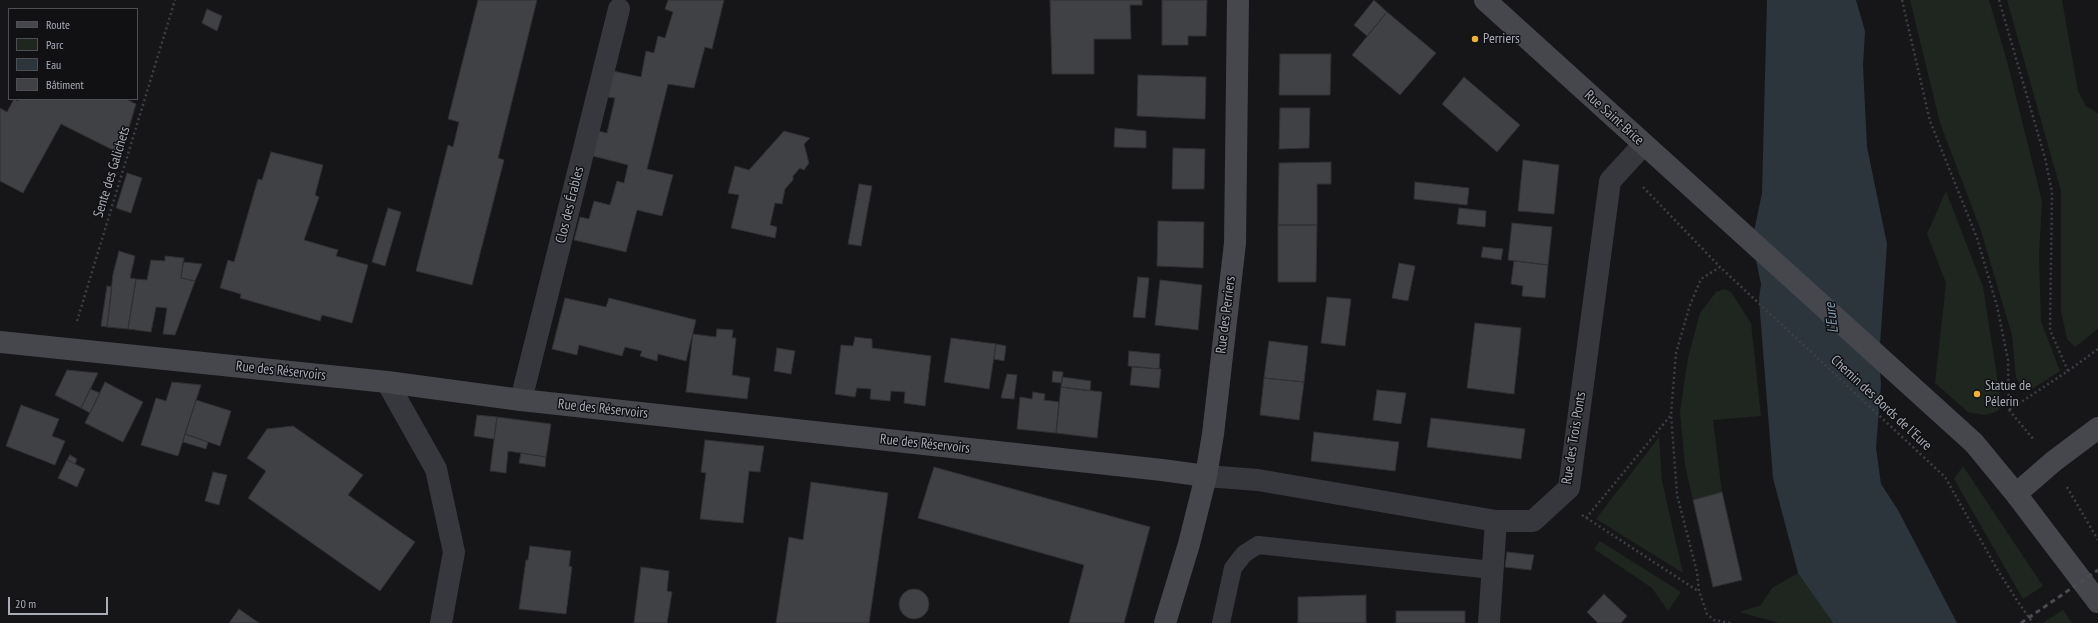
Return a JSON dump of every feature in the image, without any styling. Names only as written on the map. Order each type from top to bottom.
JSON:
[{"type":"street","name":"Rue des Perriers","points":[[1167,623],[1206,476],[1213,434],[1235,243],[1238,0]]},
{"type":"street","name":"Rue Saint-Brice","points":[[1484,0],[1974,443],[2016,494],[2098,602]]},
{"type":"street","name":"Clos des Érables","points":[[521,400],[619,9]]},
{"type":"street","name":"Rue des Trois Ponts","points":[[1206,476],[1258,480],[1496,521],[1533,521],[1569,488],[1610,181],[1643,145]]},
{"type":"street","name":"Rue des Réservoirs","points":[[0,342],[387,382],[521,400],[1154,469],[1206,476]]},
{"type":"street","points":[[387,382],[436,468],[454,552],[441,623]]},
{"type":"street","points":[[2016,494],[2054,461],[2098,428]]},
{"type":"street","points":[[1489,623],[1496,521]]},
{"type":"lane","points":[[1221,623],[1233,568],[1244,554],[1258,545],[1492,570]]},
{"type":"path","name":"Sente des Galichets","points":[[68,350],[175,0]]},
{"type":"path","points":[[1902,0],[1930,121],[1976,238],[1997,306],[2008,360],[2009,410],[2098,349]]},
{"type":"path","points":[[1999,0],[2045,158],[2052,192],[2050,330],[2068,371]]},
{"type":"path","name":"Chemin des Bords de l'Eure","points":[[1620,171],[1648,190],[1720,267],[1937,468],[1945,477],[1997,569],[2033,623]]},
{"type":"path","points":[[1720,267],[1701,279],[1690,305],[1676,354],[1671,414],[1677,495],[1698,572],[1699,591],[1707,614],[1714,620],[1730,623]]},
{"type":"path","points":[[1586,518],[1671,414]]},
{"type":"path","points":[[1555,500],[1586,518],[1699,591]]},
{"type":"green space","points":[[1910,0],[1989,0],[2007,61],[2042,201],[2039,256],[2041,321],[2060,371],[2032,389],[2021,387],[2016,377],[2012,335],[1981,231],[1940,123]]},
{"type":"green space","points":[[2007,0],[2062,0],[2078,91],[2086,106],[2098,113],[2098,329],[2075,347],[2067,339],[2061,311],[2061,191]]},
{"type":"green space","points":[[1946,191],[1983,287],[2001,402],[1999,410],[1984,415],[1968,412],[1935,383],[1946,283],[1927,234]]},
{"type":"green space","points":[[1725,289],[1731,292],[1751,323],[1761,416],[1713,420],[1722,492],[1693,500],[1685,465],[1680,412],[1688,358],[1700,313],[1716,292]]},
{"type":"green space","points":[[1659,437],[1662,481],[1683,573],[1596,519]]},
{"type":"green space","points":[[1963,466],[2043,586],[2023,599],[1954,479]]},
{"type":"green space","points":[[1600,541],[1681,592],[1668,611],[1652,588],[1594,549]]},
{"type":"green space","points":[[1798,573],[1833,623],[1779,623],[1739,612],[1761,605],[1772,588]]},
{"type":"green space","points":[[2063,610],[2072,623],[2043,623]]},
{"type":"water","name":"L'Eure","points":[[1767,0],[1856,0],[1865,31],[1863,66],[1867,147],[1887,244],[1879,359],[1881,384],[1876,448],[1881,484],[1898,510],[1957,623],[1833,623],[1798,573],[1773,478],[1759,299],[1761,284],[1752,241],[1762,193]]},
{"type":"building","points":[[478,0],[537,0],[498,158],[504,160],[472,285],[416,271],[448,145],[453,147],[459,122],[448,119]]},
{"type":"building","points":[[668,0],[724,0],[712,49],[705,47],[694,88],[668,84],[647,169],[673,175],[662,216],[637,210],[626,252],[574,240],[580,217],[589,219],[594,201],[610,205],[617,181],[624,183],[628,165],[593,156],[598,131],[607,133],[615,98],[607,97],[613,71],[641,77],[646,51],[654,53],[658,36],[665,38],[673,12],[665,9]]},
{"type":"building","points":[[1050,0],[1142,0],[1142,5],[1130,5],[1131,39],[1094,39],[1094,74],[1052,74]]},
{"type":"building","points":[[1162,0],[1207,0],[1206,36],[1188,36],[1188,45],[1162,45]]},
{"type":"building","points":[[1374,0],[1387,12],[1367,36],[1354,25]]},
{"type":"building","points":[[207,9],[222,16],[217,31],[202,23]]},
{"type":"building","points":[[1387,12],[1436,53],[1400,95],[1352,55]]},
{"type":"building","points":[[1280,54],[1331,54],[1330,95],[1279,95]]},
{"type":"building","points":[[1138,75],[1206,77],[1205,119],[1137,116]]},
{"type":"building","points":[[1464,77],[1520,125],[1497,152],[1442,104]]},
{"type":"building","points":[[13,100],[128,100],[136,104],[121,154],[61,124],[23,193],[0,181],[0,108],[7,112]]},
{"type":"building","points":[[1280,108],[1310,108],[1309,148],[1279,149]]},
{"type":"building","points":[[1115,128],[1146,131],[1146,148],[1114,147]]},
{"type":"building","points":[[784,131],[810,138],[804,144],[809,163],[804,170],[800,168],[793,176],[793,180],[785,189],[782,204],[775,203],[770,225],[777,227],[775,238],[731,228],[739,195],[728,193],[735,166],[749,170]]},
{"type":"building","points":[[1173,148],[1205,149],[1204,189],[1172,189]]},
{"type":"building","points":[[271,152],[323,165],[315,195],[319,197],[304,240],[338,250],[336,256],[368,265],[352,323],[322,315],[320,321],[240,298],[241,294],[220,288],[228,260],[234,262],[258,179],[262,180]]},
{"type":"building","points":[[1523,160],[1559,165],[1554,214],[1518,211]]},
{"type":"building","points":[[1331,162],[1331,184],[1317,184],[1317,225],[1278,225],[1279,163]]},
{"type":"building","points":[[127,173],[142,178],[131,213],[116,208]]},
{"type":"building","points":[[1415,182],[1469,188],[1467,205],[1414,199]]},
{"type":"building","points":[[859,184],[872,186],[861,246],[848,244]]},
{"type":"building","points":[[388,208],[401,212],[385,266],[372,262]]},
{"type":"building","points":[[1459,208],[1486,211],[1485,227],[1457,224]]},
{"type":"building","points":[[1158,221],[1204,222],[1203,268],[1157,266]]},
{"type":"building","points":[[1512,223],[1552,227],[1548,265],[1508,260]]},
{"type":"building","points":[[1278,225],[1317,225],[1316,282],[1278,282]]},
{"type":"building","points":[[1483,247],[1503,249],[1501,260],[1481,257]]},
{"type":"building","points":[[119,251],[135,256],[130,278],[136,279],[128,329],[107,327],[113,274]]},
{"type":"building","points":[[165,256],[184,258],[181,278],[195,281],[175,335],[163,334],[167,308],[156,307],[151,332],[128,329],[136,279],[147,280],[151,260],[165,261]]},
{"type":"building","points":[[1514,261],[1548,265],[1545,298],[1522,296],[1523,286],[1511,284]]},
{"type":"building","points":[[183,262],[202,264],[195,281],[181,278]]},
{"type":"building","points":[[1399,263],[1415,266],[1408,301],[1392,298]]},
{"type":"building","points":[[1138,277],[1149,278],[1145,318],[1133,317]]},
{"type":"building","points":[[1160,280],[1202,285],[1198,330],[1155,325]]},
{"type":"building","points":[[107,286],[112,287],[107,327],[101,326]]},
{"type":"building","points":[[1327,297],[1351,299],[1345,346],[1321,343]]},
{"type":"building","points":[[565,298],[606,307],[609,298],[696,320],[686,361],[658,354],[657,361],[640,356],[642,351],[625,347],[622,356],[579,345],[577,355],[552,349]]},
{"type":"building","points":[[1475,323],[1521,328],[1514,394],[1467,388]]},
{"type":"building","points":[[717,329],[733,330],[732,338],[736,338],[732,375],[750,378],[747,399],[686,392],[693,334],[716,337]]},
{"type":"building","points":[[855,337],[872,339],[872,348],[931,356],[925,406],[904,403],[905,392],[891,391],[890,401],[870,399],[871,389],[857,388],[855,397],[835,394],[841,345],[853,346]]},
{"type":"building","points":[[951,338],[996,344],[989,389],[944,382]]},
{"type":"building","points":[[1269,341],[1308,346],[1304,382],[1264,378]]},
{"type":"building","points":[[996,344],[1006,346],[1004,361],[994,359]]},
{"type":"building","points":[[777,348],[795,351],[791,374],[774,371]]},
{"type":"building","points":[[1129,351],[1160,354],[1159,369],[1128,366]]},
{"type":"building","points":[[1132,367],[1161,369],[1159,388],[1130,385]]},
{"type":"building","points":[[67,370],[98,373],[81,408],[55,395]]},
{"type":"building","points":[[1053,371],[1063,372],[1062,383],[1052,382]]},
{"type":"building","points":[[1007,374],[1017,375],[1014,399],[1001,398]]},
{"type":"building","points":[[1062,377],[1091,381],[1090,391],[1061,387]]},
{"type":"building","points":[[1264,378],[1304,382],[1299,420],[1260,415]]},
{"type":"building","points":[[105,382],[143,402],[123,442],[85,423]]},
{"type":"building","points":[[172,382],[201,385],[178,456],[141,445],[156,398],[166,401]]},
{"type":"building","points":[[1061,387],[1102,392],[1097,438],[1056,433]]},
{"type":"building","points":[[90,389],[100,393],[90,413],[81,408]]},
{"type":"building","points":[[1377,390],[1406,393],[1401,424],[1373,420]]},
{"type":"building","points":[[1033,392],[1045,394],[1044,400],[1059,402],[1056,433],[1017,429],[1020,397],[1032,399]]},
{"type":"building","points":[[196,400],[231,411],[220,446],[185,434]]},
{"type":"building","points":[[21,405],[59,419],[52,436],[65,441],[55,465],[6,446]]},
{"type":"building","points":[[477,415],[497,417],[494,439],[474,436]]},
{"type":"building","points":[[497,417],[551,424],[546,457],[508,451],[506,473],[490,471]]},
{"type":"building","points":[[1431,418],[1525,429],[1521,459],[1427,447]]},
{"type":"building","points":[[293,426],[363,475],[348,495],[415,542],[380,591],[248,498],[266,471],[247,458],[267,429]]},
{"type":"building","points":[[1314,432],[1399,442],[1395,471],[1311,461]]},
{"type":"building","points":[[185,434],[208,442],[206,449],[183,442]]},
{"type":"building","points":[[705,440],[764,446],[760,472],[749,471],[743,523],[700,519],[706,473],[701,472]]},
{"type":"building","points":[[521,453],[546,457],[545,467],[519,463]]},
{"type":"building","points":[[70,455],[77,459],[75,464],[67,460]]},
{"type":"building","points":[[67,460],[85,469],[77,487],[58,478]]},
{"type":"building","points":[[934,467],[1150,527],[1124,623],[1069,623],[1084,565],[918,518]]},
{"type":"building","points":[[213,472],[227,475],[219,505],[205,501]]},
{"type":"building","points":[[811,482],[888,493],[869,623],[776,623],[789,537],[803,540]]},
{"type":"building","points":[[1722,492],[1742,580],[1713,587],[1693,500]]},
{"type":"building","points":[[530,546],[571,551],[569,566],[572,567],[566,614],[519,609],[526,560],[528,560]]},
{"type":"building","points":[[1507,552],[1534,555],[1531,570],[1505,567]]},
{"type":"building","points":[[641,567],[669,571],[667,591],[672,592],[667,623],[634,623]]},
{"type":"building","points":[[914,589],[925,593],[929,604],[925,615],[914,619],[903,615],[899,604],[903,593]]},
{"type":"building","points":[[1604,594],[1627,616],[1621,623],[1598,623],[1587,612]]},
{"type":"building","points":[[1366,595],[1366,623],[1298,623],[1298,597]]},
{"type":"building","points":[[239,609],[259,623],[229,623]]},
{"type":"building","points":[[1396,611],[1465,611],[1465,623],[1396,623]]},
{"type":"railway","points":[[2021,623],[2098,570]]},
{"type":"place","name":"Perriers","points":[[1475,39]]},
{"type":"place","name":"Statue de Pélerin","points":[[1977,394]]}]
